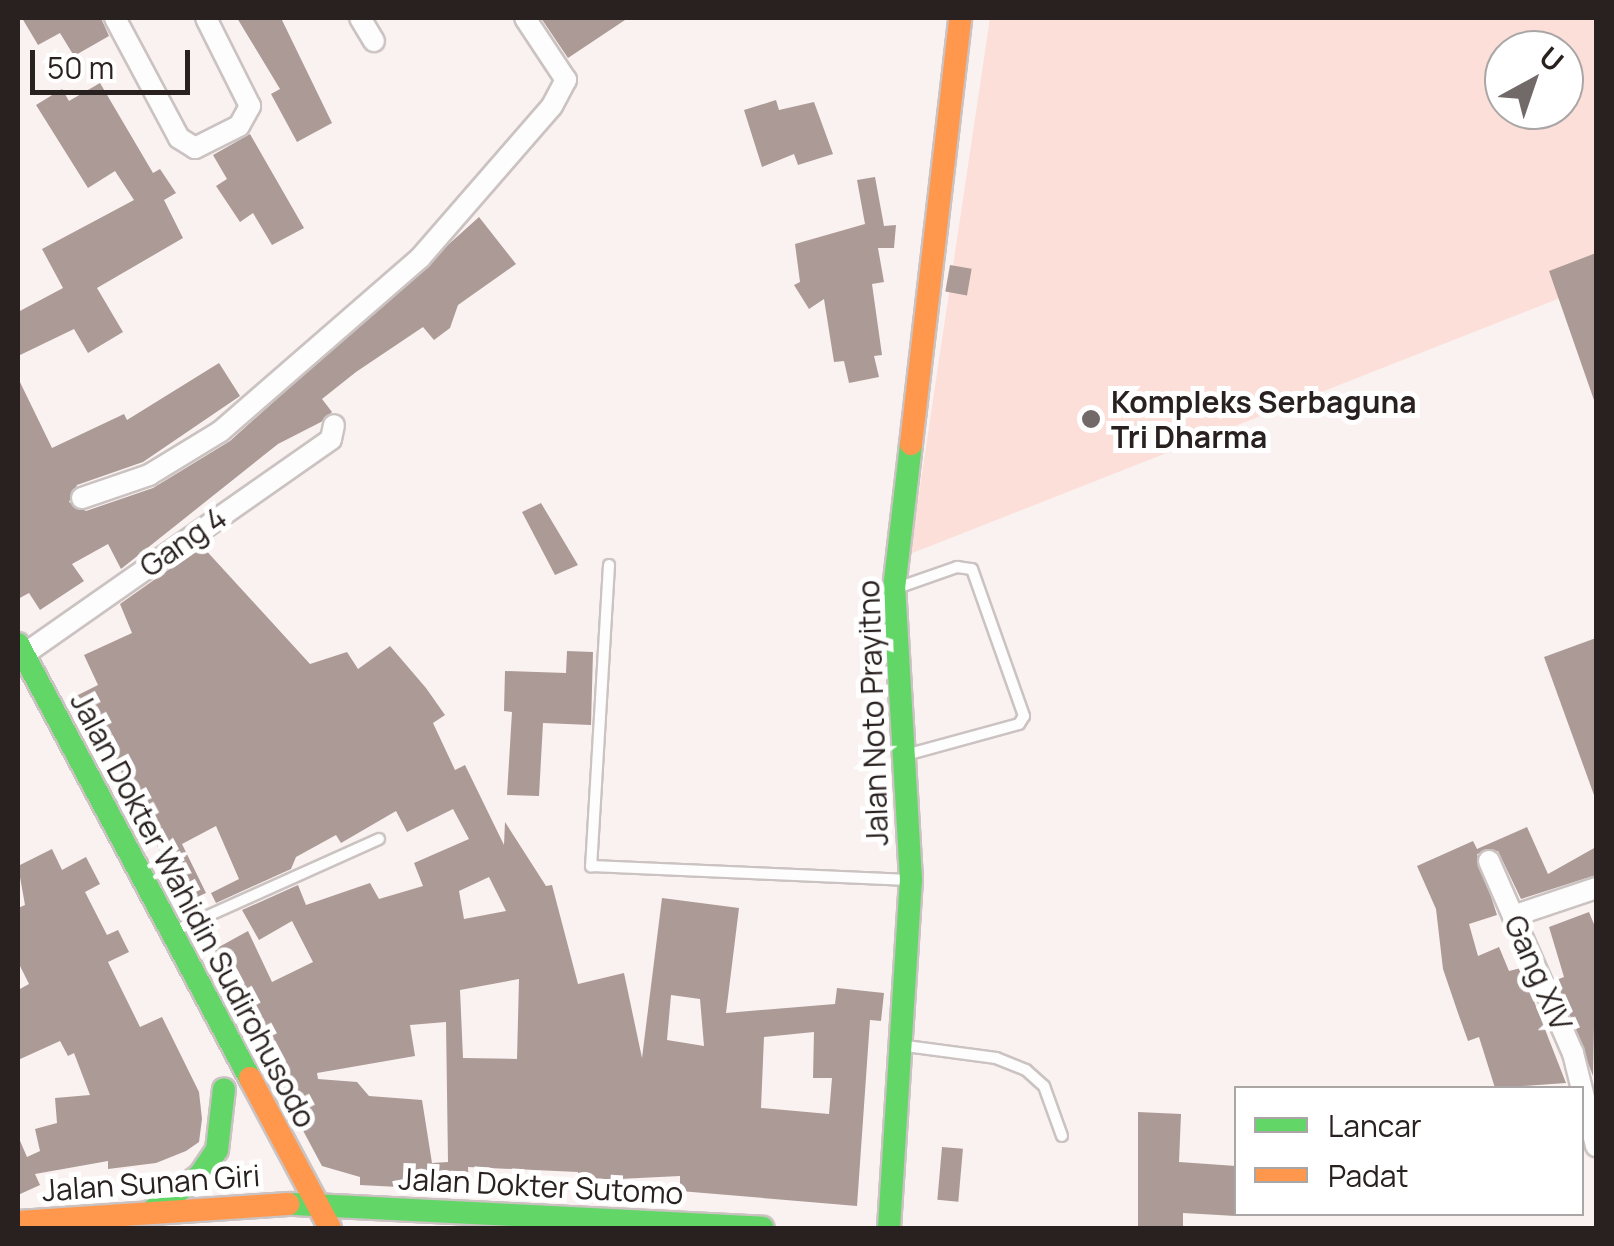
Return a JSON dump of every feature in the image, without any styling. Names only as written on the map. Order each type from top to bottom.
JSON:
[{"type":"main road","name":"Jalan Noto Prayitno","points":[[889,1228],[911,880],[900,756],[894,589],[960,18]]},
{"type":"main road","name":"Jalan Dokter Wahidin Sudirohusodo","points":[[20,649],[330,1228]]},
{"type":"main road","name":"Jalan Dokter Wahidin Sudirohusodo","points":[[154,1209],[200,1175],[217,1150],[220,1080],[242,1122]]},
{"type":"main road","name":"Jalan Dokter Wahidin Sudirohusodo","points":[[270,1172],[301,1228]]},
{"type":"main road","name":"Jalan Sunan Giri","points":[[18,1222],[106,1221],[154,1209],[316,1204]]},
{"type":"main road","name":"Jalan Dokter Sutomo","points":[[316,1204],[762,1228]]},
{"type":"street","points":[[115,18],[179,138],[195,148],[239,126],[250,106],[206,18]]},
{"type":"street","points":[[360,18],[374,41]]},
{"type":"street","points":[[82,498],[149,474],[221,430],[420,258],[552,106],[566,80],[525,18]]},
{"type":"street","name":"Gang 4","points":[[20,649],[331,439],[334,425]]},
{"type":"street","name":"Gang XIV","points":[[1488,860],[1573,1053],[1581,1086]]},
{"type":"street","points":[[1513,916],[1596,888]]},
{"type":"street","name":"Gang XIV","points":[[1584,1097],[1596,1146]]},
{"type":"lane","points":[[609,565],[590,866],[911,880]]},
{"type":"lane","points":[[894,589],[958,567],[972,569],[1024,716],[1019,724],[900,756]]},
{"type":"lane","points":[[171,933],[380,839]]},
{"type":"lane","points":[[900,1046],[996,1058],[1026,1070],[1044,1086],[1062,1136]]},
{"type":"shaded area","name":"Kompleks Serbaguna Tri Dharma","points":[[990,18],[1596,18],[1596,284],[910,554]]},
{"type":"building","points":[[22,18],[101,18],[109,36],[74,56],[60,33],[38,45]]},
{"type":"building","points":[[237,18],[281,18],[332,123],[297,142],[271,94],[280,89]]},
{"type":"building","points":[[541,18],[628,18],[568,58]]},
{"type":"building","points":[[100,83],[153,173],[160,169],[176,193],[164,200],[183,238],[97,288],[123,332],[88,353],[74,329],[18,356],[18,312],[63,288],[42,249],[134,200],[115,171],[88,188],[36,105],[62,89],[69,101]]},
{"type":"building","points":[[776,100],[779,110],[814,102],[833,154],[798,165],[794,154],[762,167],[744,110]]},
{"type":"building","points":[[250,134],[304,228],[272,245],[253,213],[240,222],[216,186],[227,179],[213,155]]},
{"type":"building","points":[[875,177],[884,226],[896,225],[894,248],[878,248],[884,282],[872,284],[882,355],[874,356],[879,377],[849,383],[844,361],[834,362],[824,299],[809,309],[794,285],[800,282],[795,244],[865,224],[857,180]]},
{"type":"building","points":[[479,217],[516,264],[458,305],[450,328],[434,340],[423,327],[356,372],[322,399],[332,412],[321,422],[278,444],[121,569],[108,544],[72,564],[84,581],[40,610],[29,593],[18,599],[18,378],[52,448],[124,414],[127,420],[219,363],[240,396],[143,462],[77,485],[69,502],[86,511],[153,488],[230,441]]},
{"type":"building","points":[[1596,253],[1596,402],[1595,403],[1549,271]]},
{"type":"building","points":[[950,265],[972,269],[967,295],[945,292]]},
{"type":"building","points":[[541,503],[578,565],[555,575],[522,512]]},
{"type":"building","points":[[202,546],[310,664],[347,652],[358,669],[390,646],[445,715],[433,723],[455,770],[465,765],[504,845],[505,822],[546,886],[552,885],[578,984],[624,973],[642,1058],[662,898],[739,908],[726,1013],[835,1004],[837,988],[884,993],[881,1021],[870,1020],[857,1206],[680,1191],[680,1176],[619,1179],[620,1190],[579,1193],[578,1172],[468,1167],[469,1188],[418,1188],[360,1185],[360,1177],[322,1166],[208,953],[248,931],[272,982],[313,962],[292,921],[259,940],[242,910],[298,885],[306,905],[370,883],[379,899],[423,886],[414,863],[469,839],[453,809],[407,832],[396,811],[341,843],[336,835],[296,857],[291,869],[216,903],[211,893],[239,879],[216,826],[182,844],[206,893],[182,904],[150,829],[144,832],[115,756],[106,761],[72,698],[98,685],[84,655],[132,633],[120,604]],"holes":[[[489,877],[506,911],[464,919],[459,891]],[[519,979],[517,1059],[463,1058],[460,990]],[[671,995],[700,999],[704,1046],[667,1040]],[[446,1022],[448,1162],[432,1163],[422,1100],[369,1096],[357,1082],[318,1079],[317,1073],[415,1056],[410,1025]],[[814,1032],[813,1078],[832,1078],[829,1114],[761,1108],[764,1037]]]},
{"type":"building","points":[[1596,638],[1596,795],[1594,795],[1544,657]]},
{"type":"building","points":[[567,651],[593,652],[591,725],[543,723],[539,796],[507,795],[512,712],[504,711],[505,671],[566,673]]},
{"type":"building","points":[[1527,827],[1548,874],[1596,847],[1596,875],[1521,899],[1498,851],[1477,854],[1497,915],[1469,924],[1478,956],[1499,947],[1509,971],[1521,968],[1566,1083],[1494,1086],[1479,1037],[1468,1041],[1443,969],[1436,909],[1417,866],[1473,841],[1477,849]]},
{"type":"building","points":[[52,849],[62,870],[86,857],[100,884],[85,892],[107,935],[118,930],[129,952],[108,962],[140,1027],[162,1017],[199,1092],[202,1119],[199,1142],[186,1151],[156,1163],[108,1169],[108,1161],[35,1174],[40,1185],[18,1195],[18,1136],[27,1157],[40,1151],[35,1129],[57,1123],[55,1098],[90,1095],[74,1053],[68,1056],[60,1041],[18,1060],[18,990],[29,984],[18,962],[18,908],[25,905],[18,866]]},
{"type":"building","points":[[1589,912],[1596,929],[1593,1076],[1556,980],[1564,977],[1549,927]]},
{"type":"building","points":[[1138,1112],[1181,1114],[1179,1162],[1234,1166],[1234,1216],[1183,1213],[1183,1227],[1138,1228]]},
{"type":"building","points":[[942,1147],[963,1149],[958,1202],[937,1200]]},
{"type":"traffic: fast","points":[[889,1228],[911,880],[894,589],[911,444]]},
{"type":"traffic: fast","points":[[18,644],[250,1078]]},
{"type":"traffic: fast","points":[[154,1209],[200,1175],[217,1150],[224,1089]]},
{"type":"traffic: fast","points":[[295,1204],[762,1228]]},
{"type":"traffic: slow","points":[[911,444],[960,18]]},
{"type":"traffic: slow","points":[[250,1078],[330,1228]]},
{"type":"traffic: slow","points":[[18,1222],[288,1204]]},
{"type":"place","name":"Kompleks Serbaguna Tri Dharma","points":[[1091,419]]}]
